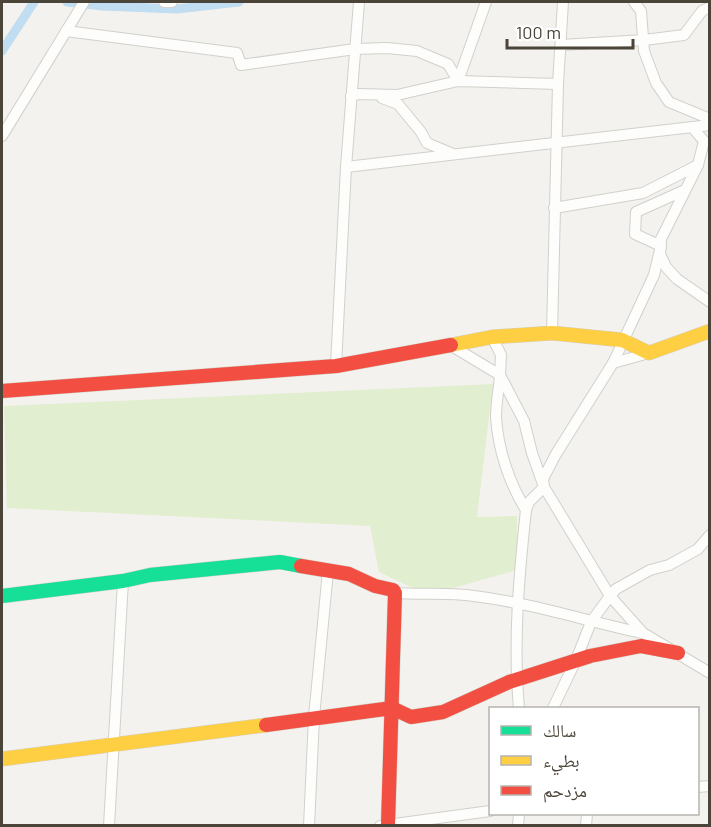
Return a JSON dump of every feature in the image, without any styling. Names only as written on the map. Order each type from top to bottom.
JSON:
[{"type":"street","points":[[2,136],[84,2]]},
{"type":"street","points":[[166,2],[172,2]]},
{"type":"street","points":[[336,366],[346,167],[359,2]]},
{"type":"street","points":[[458,81],[486,2]]},
{"type":"street","points":[[552,333],[558,84],[563,2]]},
{"type":"street","points":[[634,2],[641,11],[644,51],[656,83],[669,102],[710,119]]},
{"type":"street","points":[[561,45],[684,35],[702,11],[710,7]]},
{"type":"street","points":[[66,32],[237,53],[241,65],[355,49],[387,48],[417,51],[447,64],[458,81]]},
{"type":"street","points":[[351,96],[397,95],[458,81],[558,84]]},
{"type":"street","points":[[373,94],[398,104],[427,143],[454,154]]},
{"type":"street","points":[[346,167],[710,125]]},
{"type":"street","points":[[544,487],[543,479],[613,363],[654,275],[661,239],[698,165],[704,141],[692,127]]},
{"type":"street","points":[[554,208],[643,193],[698,165]]},
{"type":"street","points":[[660,246],[635,234],[636,212],[685,190]]},
{"type":"street","points":[[660,246],[660,254],[666,267],[677,279],[710,302]]},
{"type":"street","points":[[613,363],[710,331]]},
{"type":"street","points":[[2,391],[336,366],[492,338],[552,333],[622,340],[649,353]]},
{"type":"street","points":[[492,338],[501,355],[496,415],[498,438],[514,490],[526,510]]},
{"type":"street","points":[[450,345],[500,375],[524,420],[544,487],[610,596],[643,633]]},
{"type":"street","points":[[519,707],[516,679],[520,559],[526,510],[529,502],[544,487]]},
{"type":"street","points":[[553,707],[591,622],[616,589],[650,570],[669,565],[698,549],[710,535]]},
{"type":"street","points":[[2,596],[123,581],[150,575],[280,562],[349,574],[395,592],[421,595],[472,595],[643,633],[710,673]]},
{"type":"street","points":[[309,825],[314,717],[328,571]]},
{"type":"street","points":[[109,825],[123,581]]},
{"type":"street","points":[[395,592],[392,708],[384,825],[489,811]]},
{"type":"street","points":[[2,759],[392,708],[411,717],[443,712],[516,679],[576,660],[641,646],[678,653]]},
{"type":"green space","points":[[493,384],[477,517],[517,516],[517,570],[428,595],[379,572],[370,526],[7,508],[4,406]]},
{"type":"waterway","points":[[2,51],[34,2]]},
{"type":"waterway","points":[[67,2],[177,9],[239,2]]},
{"type":"traffic: fast","points":[[2,596],[123,581],[150,575],[280,562],[301,566]]},
{"type":"traffic: slow","points":[[451,345],[492,337],[552,333],[622,340],[649,353],[710,331]]},
{"type":"traffic: slow","points":[[2,759],[266,725]]},
{"type":"traffic: jam","points":[[2,391],[336,366],[451,345]]},
{"type":"traffic: jam","points":[[301,566],[349,574],[375,586],[393,590],[395,593],[388,825]]},
{"type":"traffic: jam","points":[[266,725],[392,708],[411,717],[443,712],[509,682],[590,656],[641,646],[678,653]]}]
